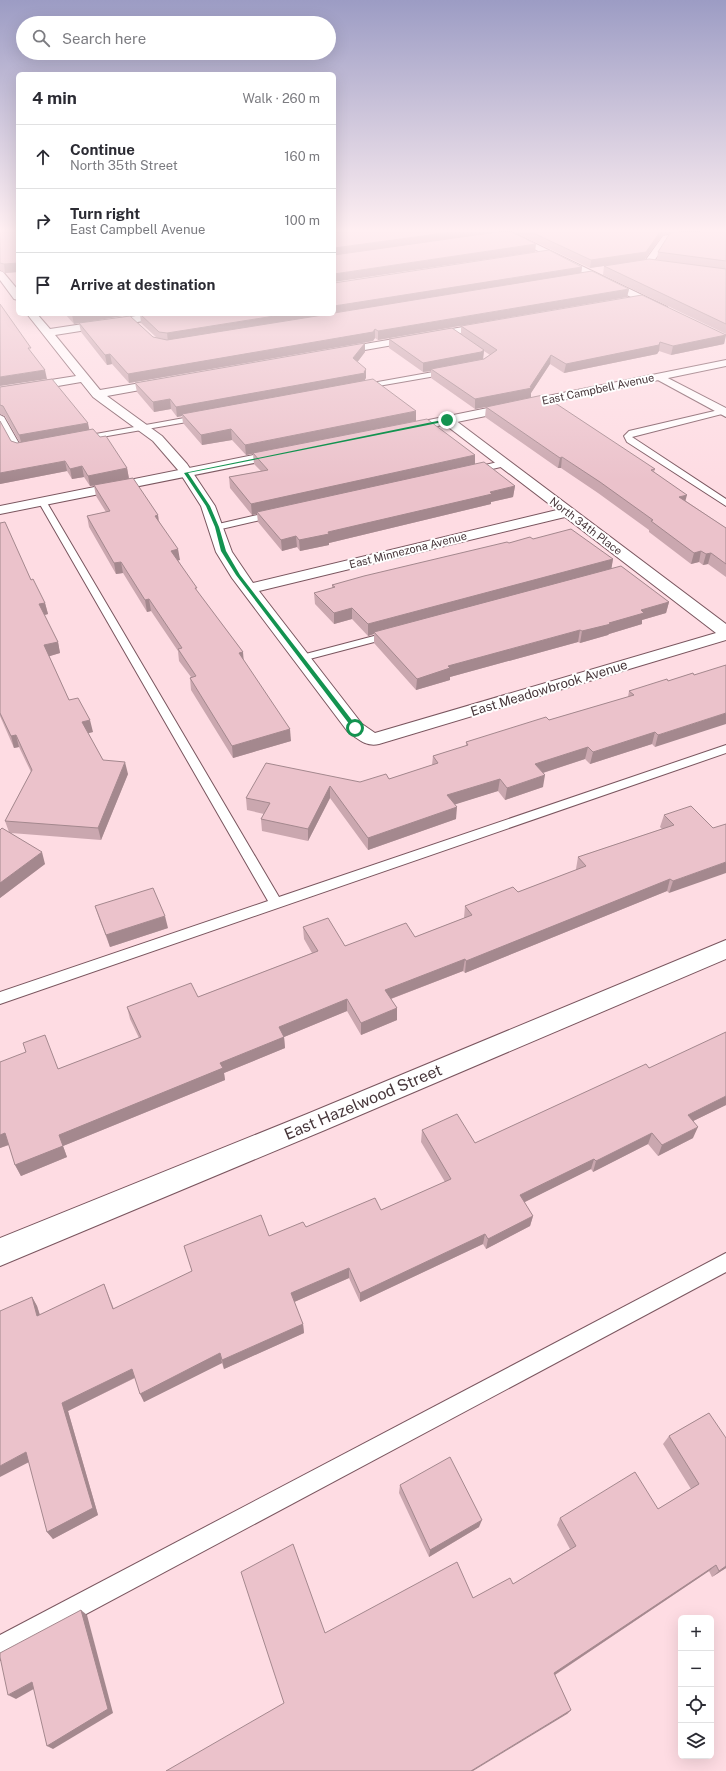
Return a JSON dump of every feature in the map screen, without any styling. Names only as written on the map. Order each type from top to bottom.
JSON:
[{"type":"street","points":[[34,316],[83,378],[107,404],[142,427],[165,445],[208,506],[217,527],[223,551],[249,589],[302,658]]},
{"type":"street","points":[[48,333],[129,317],[142,316]]},
{"type":"street","points":[[326,354],[503,323]]},
{"type":"street","name":"East Campbell Avenue","points":[[393,431],[726,363]]},
{"type":"street","points":[[660,377],[724,412]]},
{"type":"street","points":[[0,392],[83,378]]},
{"type":"street","points":[[97,394],[171,382]]},
{"type":"street","name":"North 34th Place","points":[[447,420],[502,464],[568,512],[634,569],[726,633]]},
{"type":"street","points":[[0,510],[293,451]]},
{"type":"street","name":"East Minnezona Avenue","points":[[249,589],[568,512]]},
{"type":"street","name":"East Meadowbrook Avenue","points":[[302,658],[355,728],[372,740],[726,633]]},
{"type":"street","name":"East Hazelwood Street","points":[[0,1252],[330,1116],[726,949]]},
{"type":"lane","points":[[129,317],[141,328]]},
{"type":"lane","points":[[450,332],[462,340]]},
{"type":"lane","points":[[352,389],[460,369]]},
{"type":"lane","points":[[724,412],[632,433],[628,436],[630,440],[726,503]]},
{"type":"lane","points":[[72,440],[213,414]]},
{"type":"lane","points":[[0,417],[19,450],[34,447]]},
{"type":"lane","points":[[461,473],[502,464]]},
{"type":"lane","points":[[42,501],[276,903]]},
{"type":"lane","points":[[217,527],[284,512]]},
{"type":"lane","points":[[302,658],[405,631]]},
{"type":"lane","points":[[0,998],[726,749]]},
{"type":"lane","points":[[0,1648],[726,1262]]},
{"type":"building","points":[[0,315],[8,315],[31,348],[28,348],[45,370],[0,377]]},
{"type":"building","points":[[476,315],[378,331],[375,329],[373,332],[128,374],[110,354],[105,355],[79,323],[130,316],[153,337],[167,340],[317,316]]},
{"type":"building","points":[[527,315],[683,315],[726,335],[673,346],[660,342],[659,345],[566,364],[551,355],[530,387],[532,388],[475,399],[431,369],[484,359],[497,350],[461,326]]},
{"type":"building","points":[[706,315],[726,315],[726,324]]},
{"type":"building","points":[[142,316],[274,316],[167,333],[159,332]]},
{"type":"building","points":[[452,328],[484,350],[481,352],[423,363],[389,339]]},
{"type":"building","points":[[365,343],[353,358],[366,369],[364,372],[365,373],[176,407],[170,399],[153,402],[135,383]]},
{"type":"building","points":[[52,379],[88,423],[19,435],[3,406],[0,405],[0,387]]},
{"type":"building","points":[[373,379],[416,411],[245,445],[231,429],[201,435],[182,414]]},
{"type":"building","points":[[543,395],[655,469],[651,470],[687,495],[679,497],[726,528],[726,564],[711,553],[706,554],[701,551],[694,553],[651,521],[653,520],[600,482],[562,457],[560,458],[486,407]]},
{"type":"building","points":[[427,419],[475,455],[251,504],[229,477],[268,470],[253,453]]},
{"type":"building","points":[[0,421],[11,441],[17,443],[93,429],[100,437],[106,436],[127,468],[88,476],[82,466],[70,469],[65,461],[0,473]]},
{"type":"building","points":[[484,462],[515,486],[490,492],[492,494],[299,540],[296,536],[281,540],[257,512]]},
{"type":"building","points":[[133,478],[158,515],[155,516],[178,549],[171,551],[197,588],[195,588],[243,652],[239,653],[290,729],[232,746],[190,678],[196,676],[178,649],[182,648],[149,599],[145,600],[121,562],[114,563],[87,516],[110,511],[94,485]]},
{"type":"building","points":[[5,522],[31,580],[33,579],[45,603],[39,604],[58,642],[44,645],[69,700],[78,698],[90,720],[82,722],[103,760],[125,762],[98,828],[5,821],[32,770],[16,735],[11,736],[0,713],[0,523]]},
{"type":"building","points":[[571,529],[613,559],[368,624],[352,608],[334,613],[314,593],[335,587],[332,585],[364,576],[507,542],[509,543],[530,537],[533,539]]},
{"type":"building","points":[[621,566],[669,602],[641,610],[644,613],[609,623],[611,624],[582,631],[580,630],[448,666],[450,668],[417,679],[374,632]]},
{"type":"building","points":[[726,665],[726,713],[658,735],[655,732],[593,752],[588,747],[535,764],[545,775],[507,788],[500,779],[447,795],[457,807],[368,838],[330,786],[308,829],[261,819],[270,803],[246,798],[266,763],[360,782],[386,774],[389,779],[438,763],[433,756],[468,745],[466,742],[546,717],[549,720],[634,695],[629,691],[667,679],[668,681],[693,673],[694,675]]},
{"type":"building","points":[[691,806],[713,828],[726,824],[726,862],[673,881],[670,879],[466,961],[465,959],[385,990],[397,1008],[361,1023],[347,999],[279,1027],[284,1037],[220,1063],[223,1068],[59,1135],[63,1146],[15,1165],[5,1133],[0,1135],[0,1062],[26,1052],[23,1043],[45,1035],[58,1069],[141,1037],[127,1007],[191,983],[198,997],[318,951],[303,927],[328,918],[345,946],[406,923],[415,937],[472,915],[465,906],[513,887],[518,892],[586,866],[578,857],[674,825],[664,815]]},
{"type":"building","points":[[2,828],[42,852],[0,883],[0,830]]},
{"type":"building","points":[[153,888],[165,916],[106,935],[95,906]]},
{"type":"building","points":[[726,1032],[726,1096],[688,1115],[698,1127],[662,1145],[652,1133],[596,1161],[594,1159],[520,1195],[533,1216],[488,1239],[485,1234],[360,1293],[349,1268],[291,1293],[303,1324],[222,1360],[220,1353],[140,1394],[132,1369],[62,1403],[93,1508],[47,1532],[26,1452],[0,1466],[0,1311],[32,1297],[37,1316],[104,1284],[113,1309],[192,1271],[184,1246],[261,1215],[269,1236],[303,1222],[306,1227],[375,1198],[381,1210],[451,1179],[422,1130],[457,1114],[475,1143],[646,1064],[649,1068]]},
{"type":"building","points":[[709,1413],[726,1438],[726,1566],[719,1571],[716,1565],[554,1673],[571,1710],[471,1771],[166,1771],[284,1703],[241,1572],[293,1544],[325,1633],[457,1562],[473,1598],[510,1578],[513,1584],[576,1546],[560,1518],[635,1472],[658,1509],[699,1484],[669,1436]]},
{"type":"building","points":[[450,1457],[482,1520],[430,1550],[400,1485]]},
{"type":"building","points":[[81,1610],[108,1709],[47,1746],[32,1682],[8,1695],[0,1653]]},
{"type":"route","points":[[355,728],[238,575],[223,551],[217,527],[208,506],[186,473],[447,420]]}]
